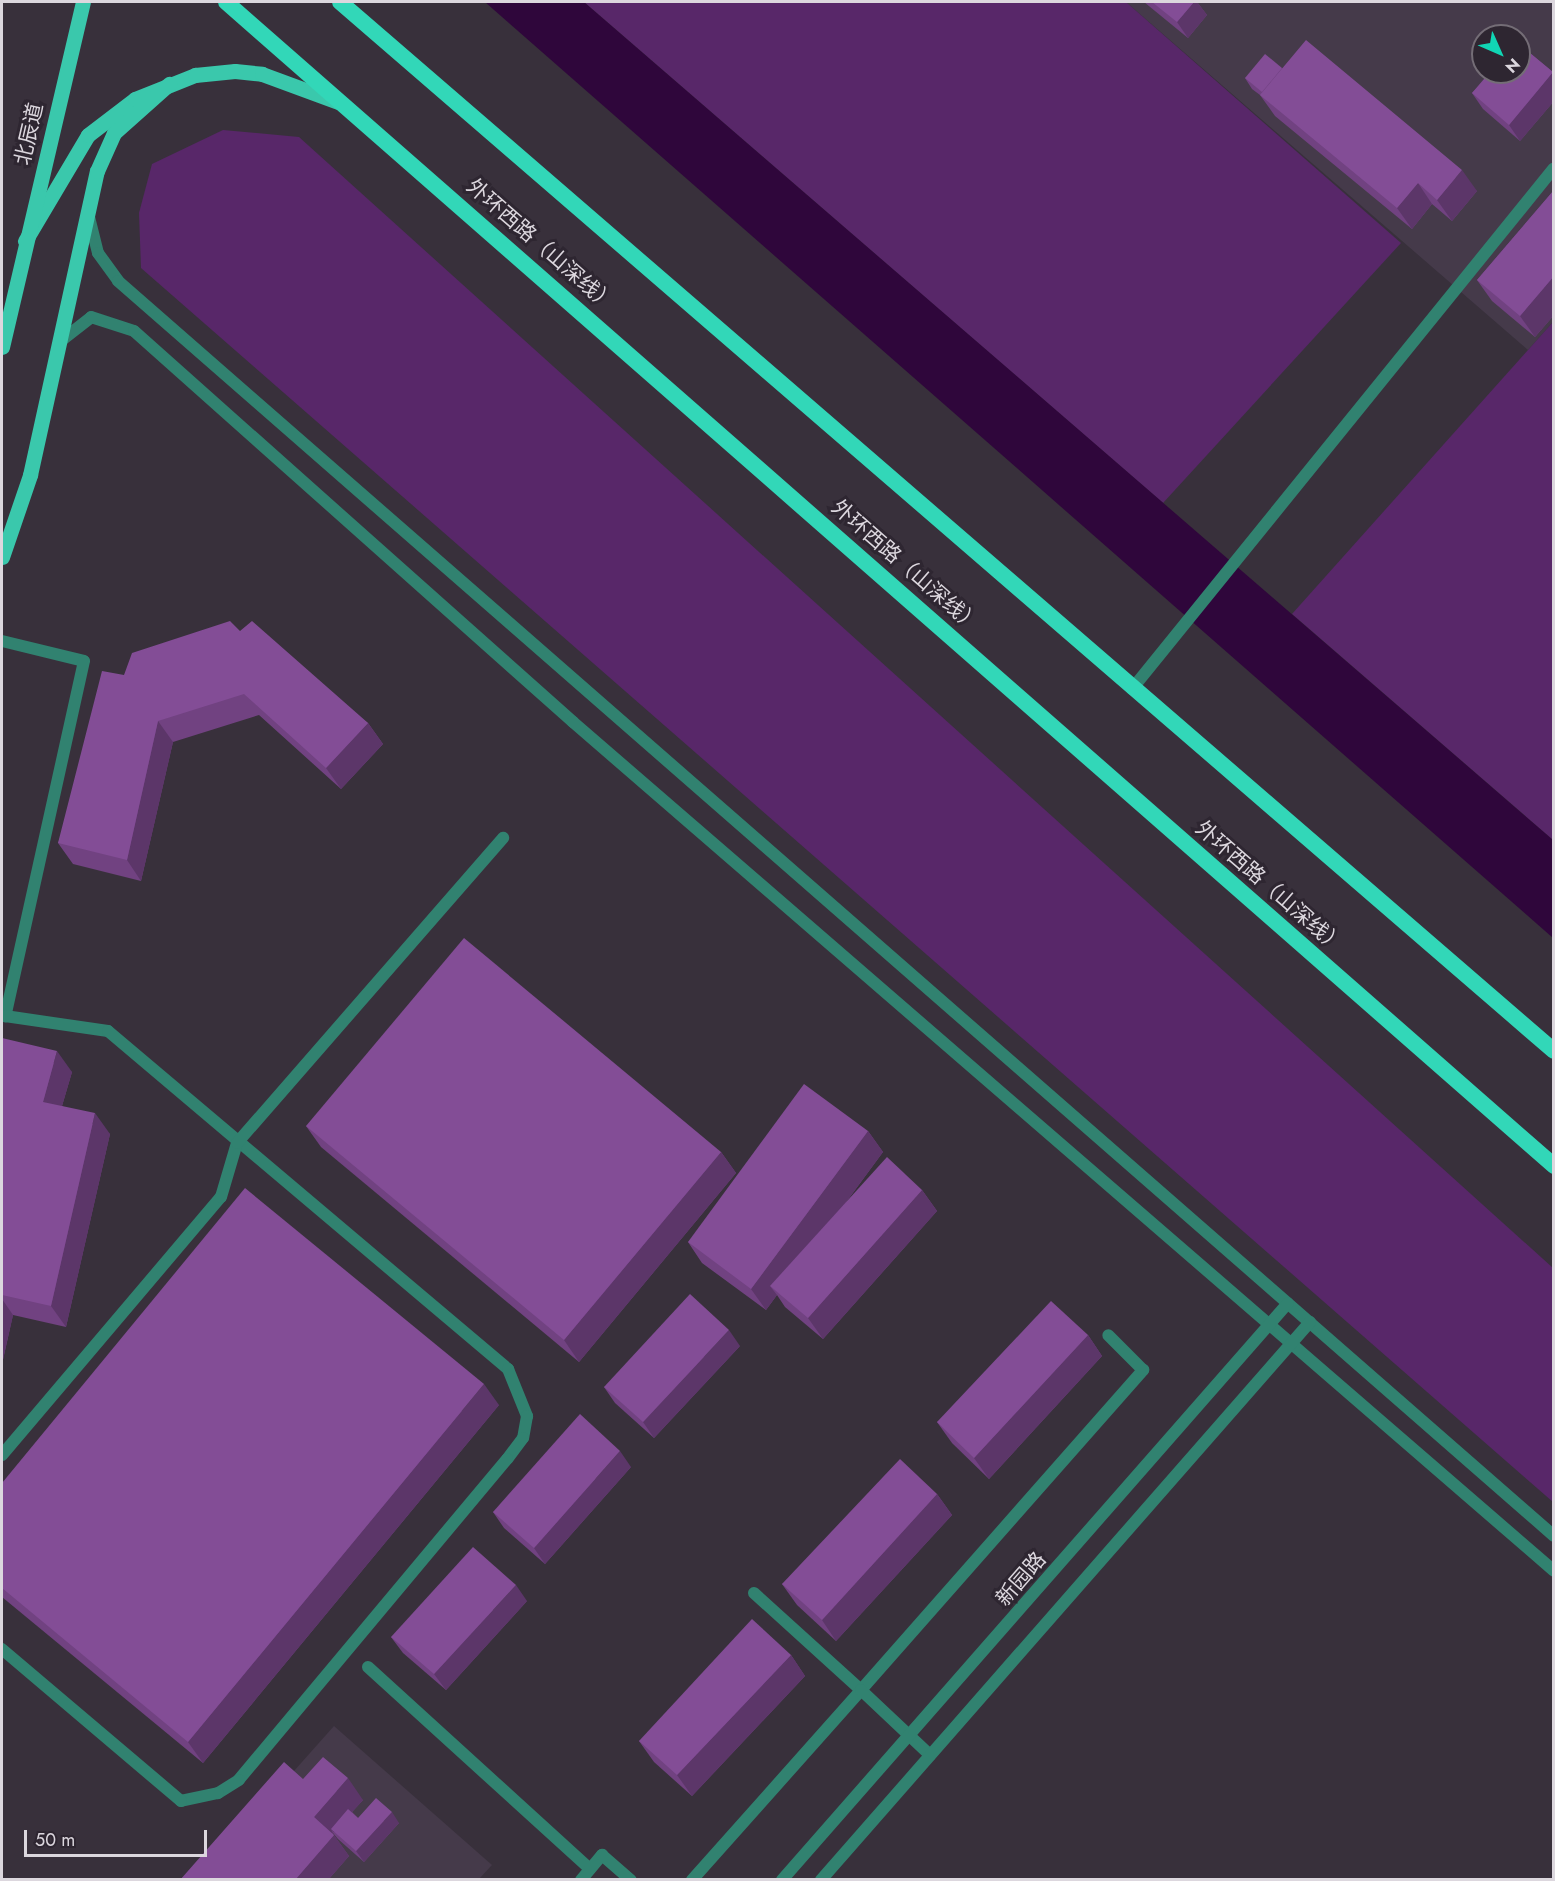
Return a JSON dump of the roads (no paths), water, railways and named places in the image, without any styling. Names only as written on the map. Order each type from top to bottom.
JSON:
[{"type":"highway","name":"外环西路（山深线）","points":[[226,2],[350,107],[1554,1166]]},
{"type":"highway","points":[[340,2],[1132,689],[1554,1051]]},
{"type":"main road","name":"北辰道","points":[[2,347],[25,241],[83,2]]},
{"type":"main road","points":[[25,241],[88,135],[135,99],[169,84],[219,71],[262,74],[350,107]]},
{"type":"main road","points":[[2,557],[30,475],[89,212],[114,133],[169,84]]},
{"type":"street","points":[[1132,689],[1554,168]]},
{"type":"street","points":[[89,212],[98,253],[118,281],[1554,1536]]},
{"type":"street","points":[[62,340],[91,317],[134,332],[573,722],[1554,1572]]},
{"type":"street","points":[[2,641],[84,661],[5,1016],[108,1031],[237,1143],[508,1369],[527,1416],[523,1438],[239,1780],[218,1793],[181,1801],[2,1649]]},
{"type":"street","points":[[2,1455],[221,1197],[237,1143],[503,838]]},
{"type":"street","name":"新园路","points":[[782,1880],[1288,1303]]},
{"type":"street","points":[[821,1880],[1310,1322]]},
{"type":"street","points":[[692,1880],[1143,1370],[1108,1335]]},
{"type":"street","points":[[754,1593],[930,1755]]},
{"type":"street","points":[[368,1667],[590,1869]]},
{"type":"street","points":[[581,1880],[603,1855],[631,1880]]}]
